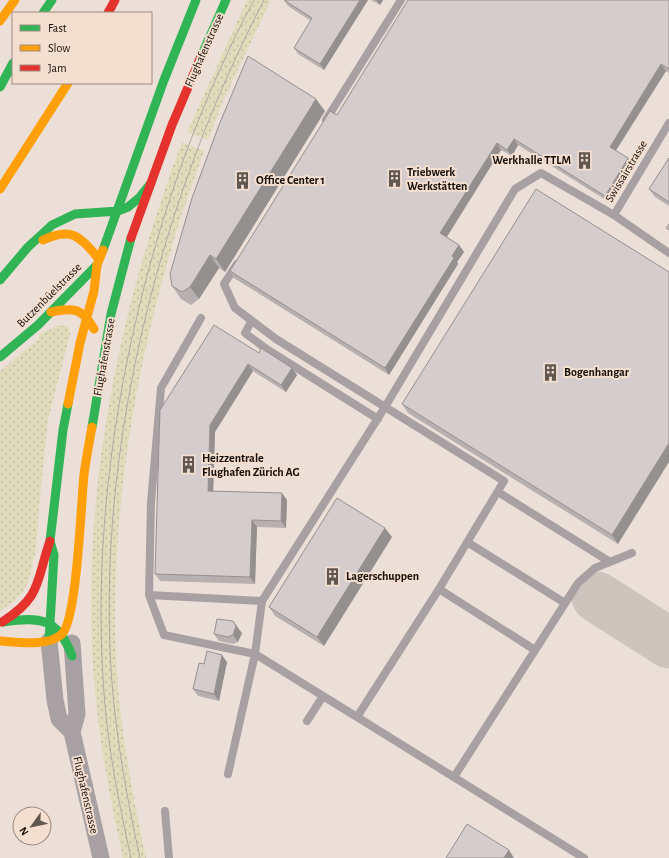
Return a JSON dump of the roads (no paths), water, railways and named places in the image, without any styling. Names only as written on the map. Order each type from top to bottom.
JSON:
[{"type":"main road","points":[[0,22],[15,0]]},
{"type":"main road","points":[[44,12],[52,0]]},
{"type":"main road","points":[[109,12],[115,0]]},
{"type":"main road","name":"Flughafenstrasse","points":[[98,262],[164,80],[196,0]]},
{"type":"main road","name":"Flughafenstrasse","points":[[73,601],[79,519],[111,314],[132,236],[174,118],[226,0]]},
{"type":"main road","points":[[0,87],[12,65]]},
{"type":"main road","points":[[0,189],[33,140],[67,84]]},
{"type":"main road","points":[[0,280],[31,246],[52,226],[70,216],[88,212],[116,213],[132,205],[151,183]]},
{"type":"main road","points":[[1,622],[20,610],[32,598],[50,541],[63,430],[94,291],[98,262],[85,242],[72,233],[61,232],[54,234],[31,246]]},
{"type":"main road","name":"Butzenbüelstrasse","points":[[0,357],[51,312],[98,262]]},
{"type":"main road","points":[[51,312],[72,308],[81,311],[95,330],[96,338]]},
{"type":"main road","points":[[86,411],[92,430]]},
{"type":"main road","points":[[50,541],[54,555],[50,623],[56,637],[72,656]]},
{"type":"main road","points":[[0,641],[56,637],[68,622],[73,601]]},
{"type":"main road","points":[[1,622],[31,619],[50,623]]},
{"type":"main road","points":[[50,623],[56,637]]},
{"type":"street","name":"Flughafenstrasse","points":[[73,601],[72,656],[77,714],[72,732],[101,858]]},
{"type":"street","name":"Flughafenstrasse","points":[[56,637],[55,700],[59,719],[72,732]]},
{"type":"lane","points":[[321,129],[401,0]]},
{"type":"lane","name":"Swissairstrasse","points":[[669,124],[614,215],[669,253]]},
{"type":"lane","points":[[228,774],[255,654],[262,601],[378,419],[515,189],[541,173],[614,215]]},
{"type":"lane","points":[[241,257],[224,284],[235,308],[251,322],[504,481],[439,589],[357,717]]},
{"type":"lane","points":[[201,318],[161,388],[151,502],[149,595],[164,635],[255,654],[584,858]]},
{"type":"lane","points":[[251,322],[245,332],[268,350],[378,419]]},
{"type":"lane","points":[[498,492],[610,562]]},
{"type":"lane","points":[[467,542],[565,603]]},
{"type":"lane","points":[[454,777],[578,583],[587,575],[610,562],[632,553]]},
{"type":"lane","points":[[439,589],[535,650]]},
{"type":"lane","points":[[149,595],[262,601]]},
{"type":"lane","points":[[307,721],[323,696]]},
{"type":"lane","points":[[165,811],[169,858]]},
{"type":"tram line","points":[[131,858],[113,769],[103,678],[101,593],[106,506],[117,417],[134,329],[156,242],[184,158],[217,77],[254,0]]},
{"type":"tram line","points":[[140,858],[120,755],[110,651],[110,568],[116,484],[128,400],[146,316],[169,234],[196,153],[228,75],[264,0]]},
{"type":"place","name":"Werkhalle TTLM","points":[[584,160]]},
{"type":"place","name":"Triebwerk Werkstätten","points":[[394,179]]},
{"type":"place","name":"Office Center 1","points":[[243,180]]},
{"type":"place","name":"Bogenhangar","points":[[551,372]]},
{"type":"place","name":"Heizzentrale Flughafen Zürich AG","points":[[189,465]]},
{"type":"place","name":"Lagerschuppen","points":[[333,576]]}]
